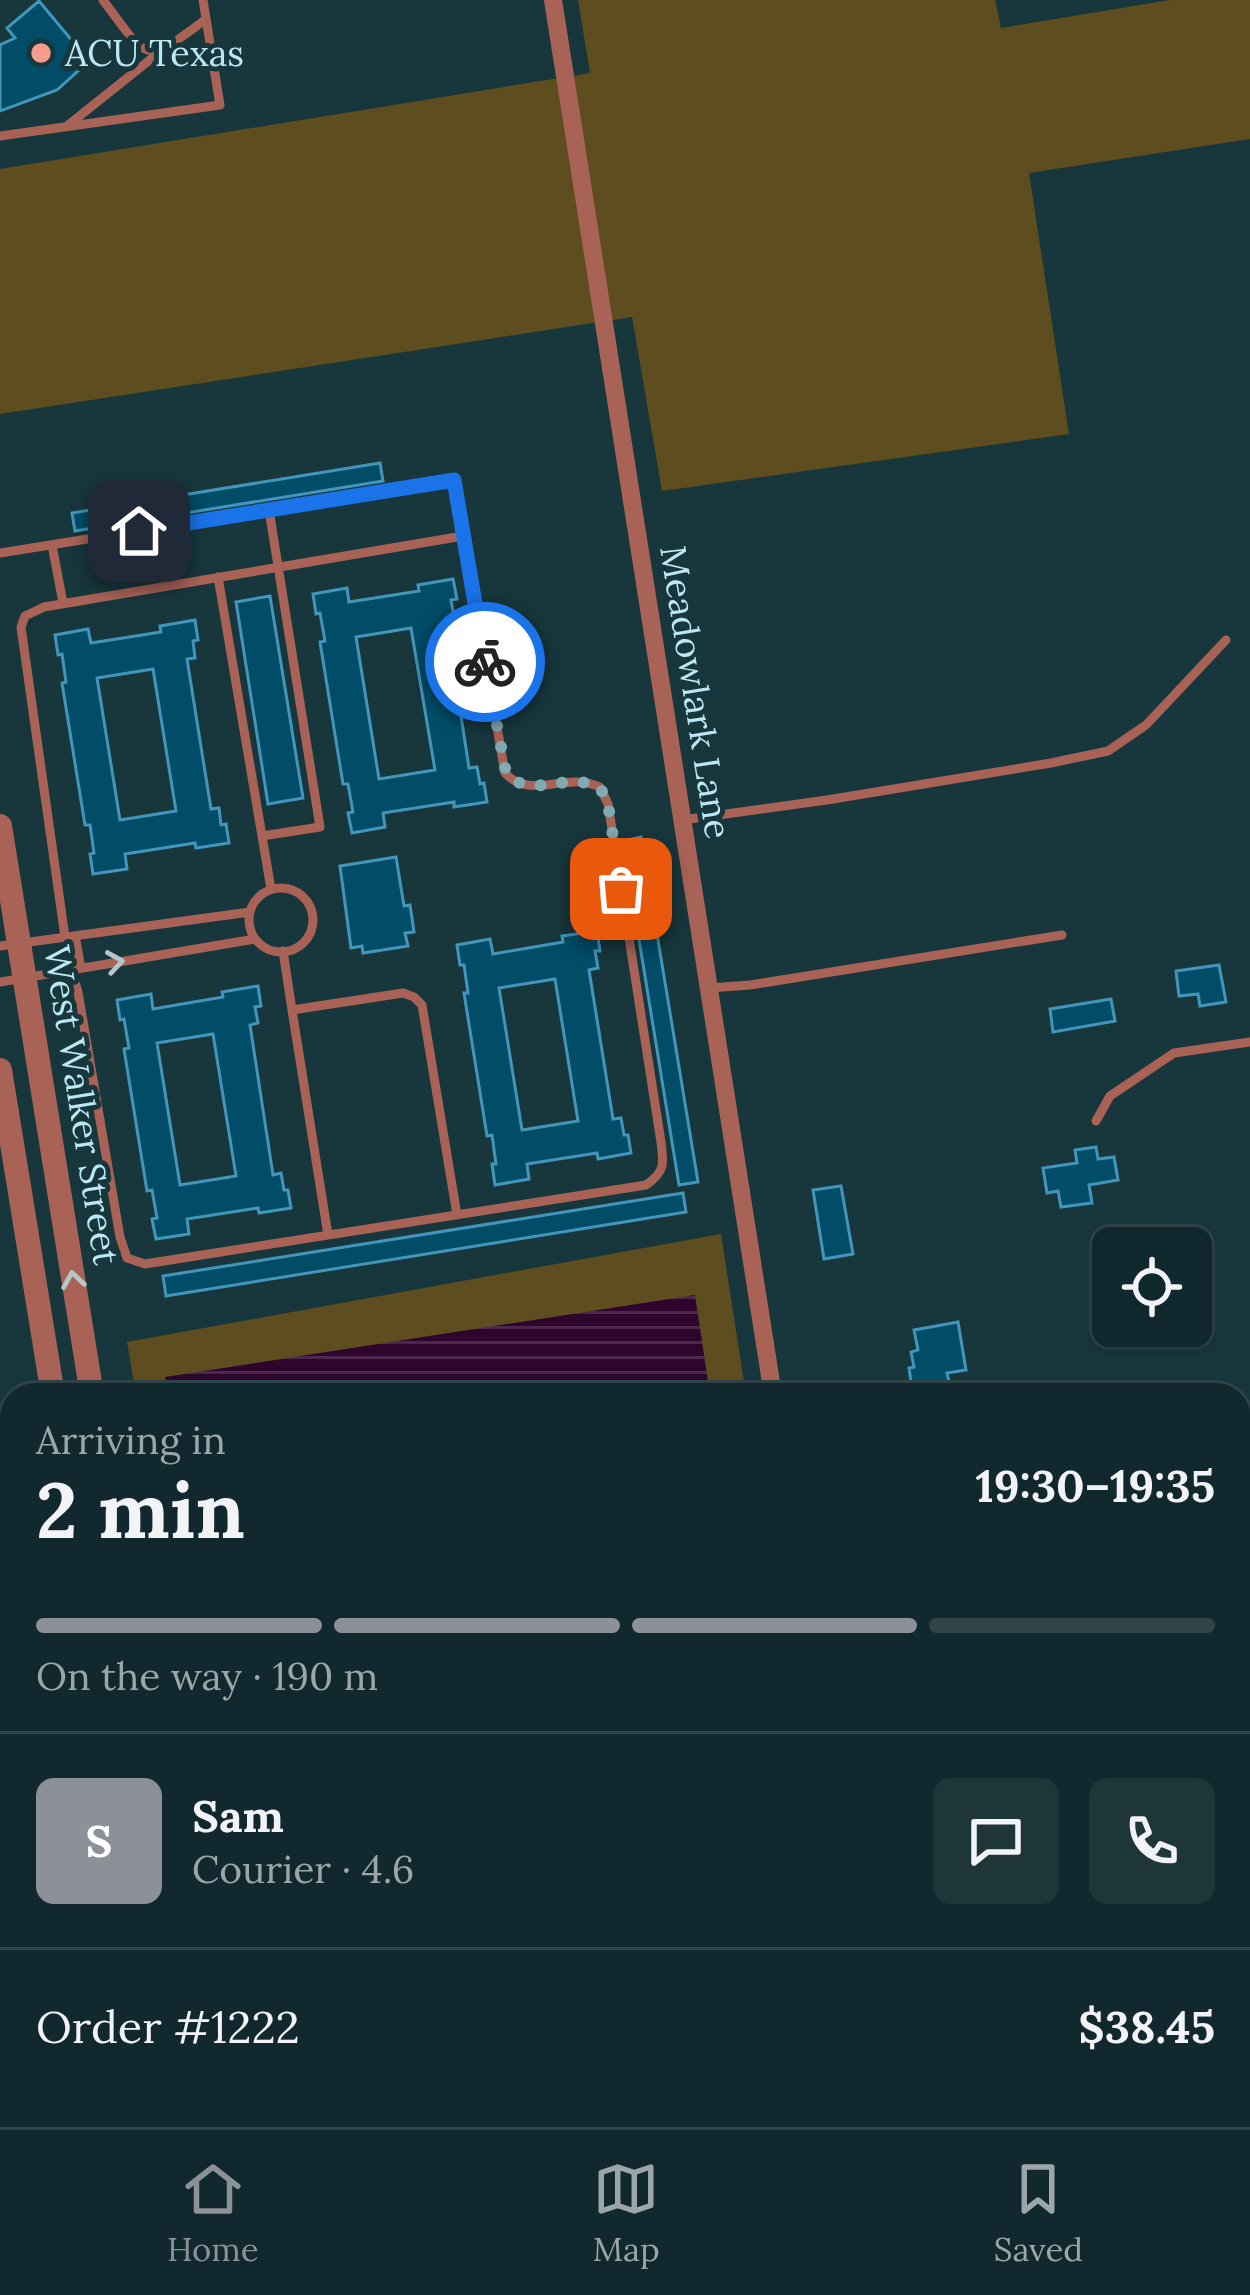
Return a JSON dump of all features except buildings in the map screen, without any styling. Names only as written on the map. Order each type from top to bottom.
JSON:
[{"type":"street","name":"Meadowlark Lane","points":[[553,0],[771,1383]]},
{"type":"street","name":"West Walker Street","points":[[0,826],[12,979],[90,1383]]},
{"type":"street","name":"West Walker Street","points":[[0,1070],[51,1383]]},
{"type":"lane","points":[[103,0],[142,49],[161,51]]},
{"type":"lane","points":[[0,136],[220,105],[203,0]]},
{"type":"lane","points":[[66,127],[206,19]]},
{"type":"lane","points":[[0,554],[454,480],[464,536],[506,773],[514,782],[528,786],[584,780],[600,787],[608,804],[663,1162],[658,1177],[646,1185],[145,1264],[128,1258],[120,1237],[21,627],[25,616],[63,603],[464,536]]},
{"type":"lane","points":[[262,836],[320,827],[269,510]]},
{"type":"lane","points":[[52,544],[63,603]]},
{"type":"lane","points":[[218,577],[271,889]]},
{"type":"lane","points":[[682,820],[1108,751],[1146,724],[1226,640]]},
{"type":"lane","points":[[271,889],[300,893],[312,910],[312,930],[300,946],[271,950],[256,939],[250,913],[254,902],[271,889]]},
{"type":"lane","points":[[9,945],[250,913]]},
{"type":"lane","points":[[709,988],[1062,935]]},
{"type":"lane","points":[[12,979],[256,939]]},
{"type":"lane","points":[[283,951],[328,1235]]},
{"type":"lane","points":[[292,1010],[403,993],[422,1005],[457,1215]]},
{"type":"lane","points":[[1096,1121],[1109,1096],[1174,1053],[1250,1042]]},
{"type":"shaded area","points":[[578,0],[995,0],[1001,28],[1170,0],[1250,0],[1250,139],[1029,173],[1069,434],[662,491],[632,317],[0,414],[0,169],[590,73]]},
{"type":"shaded area","points":[[721,1234],[744,1383],[134,1383],[127,1342]]},
{"type":"shaded area","points":[[695,1295],[708,1383],[166,1383],[165,1377]]},
{"type":"way so far","points":[[485,662],[506,773],[514,782],[528,786],[584,780],[600,787],[608,804],[621,889]]},
{"type":"place","name":"ACU Texas","points":[[41,53]]},
{"type":"route","points":[[139,531],[454,480],[485,662]]}]
